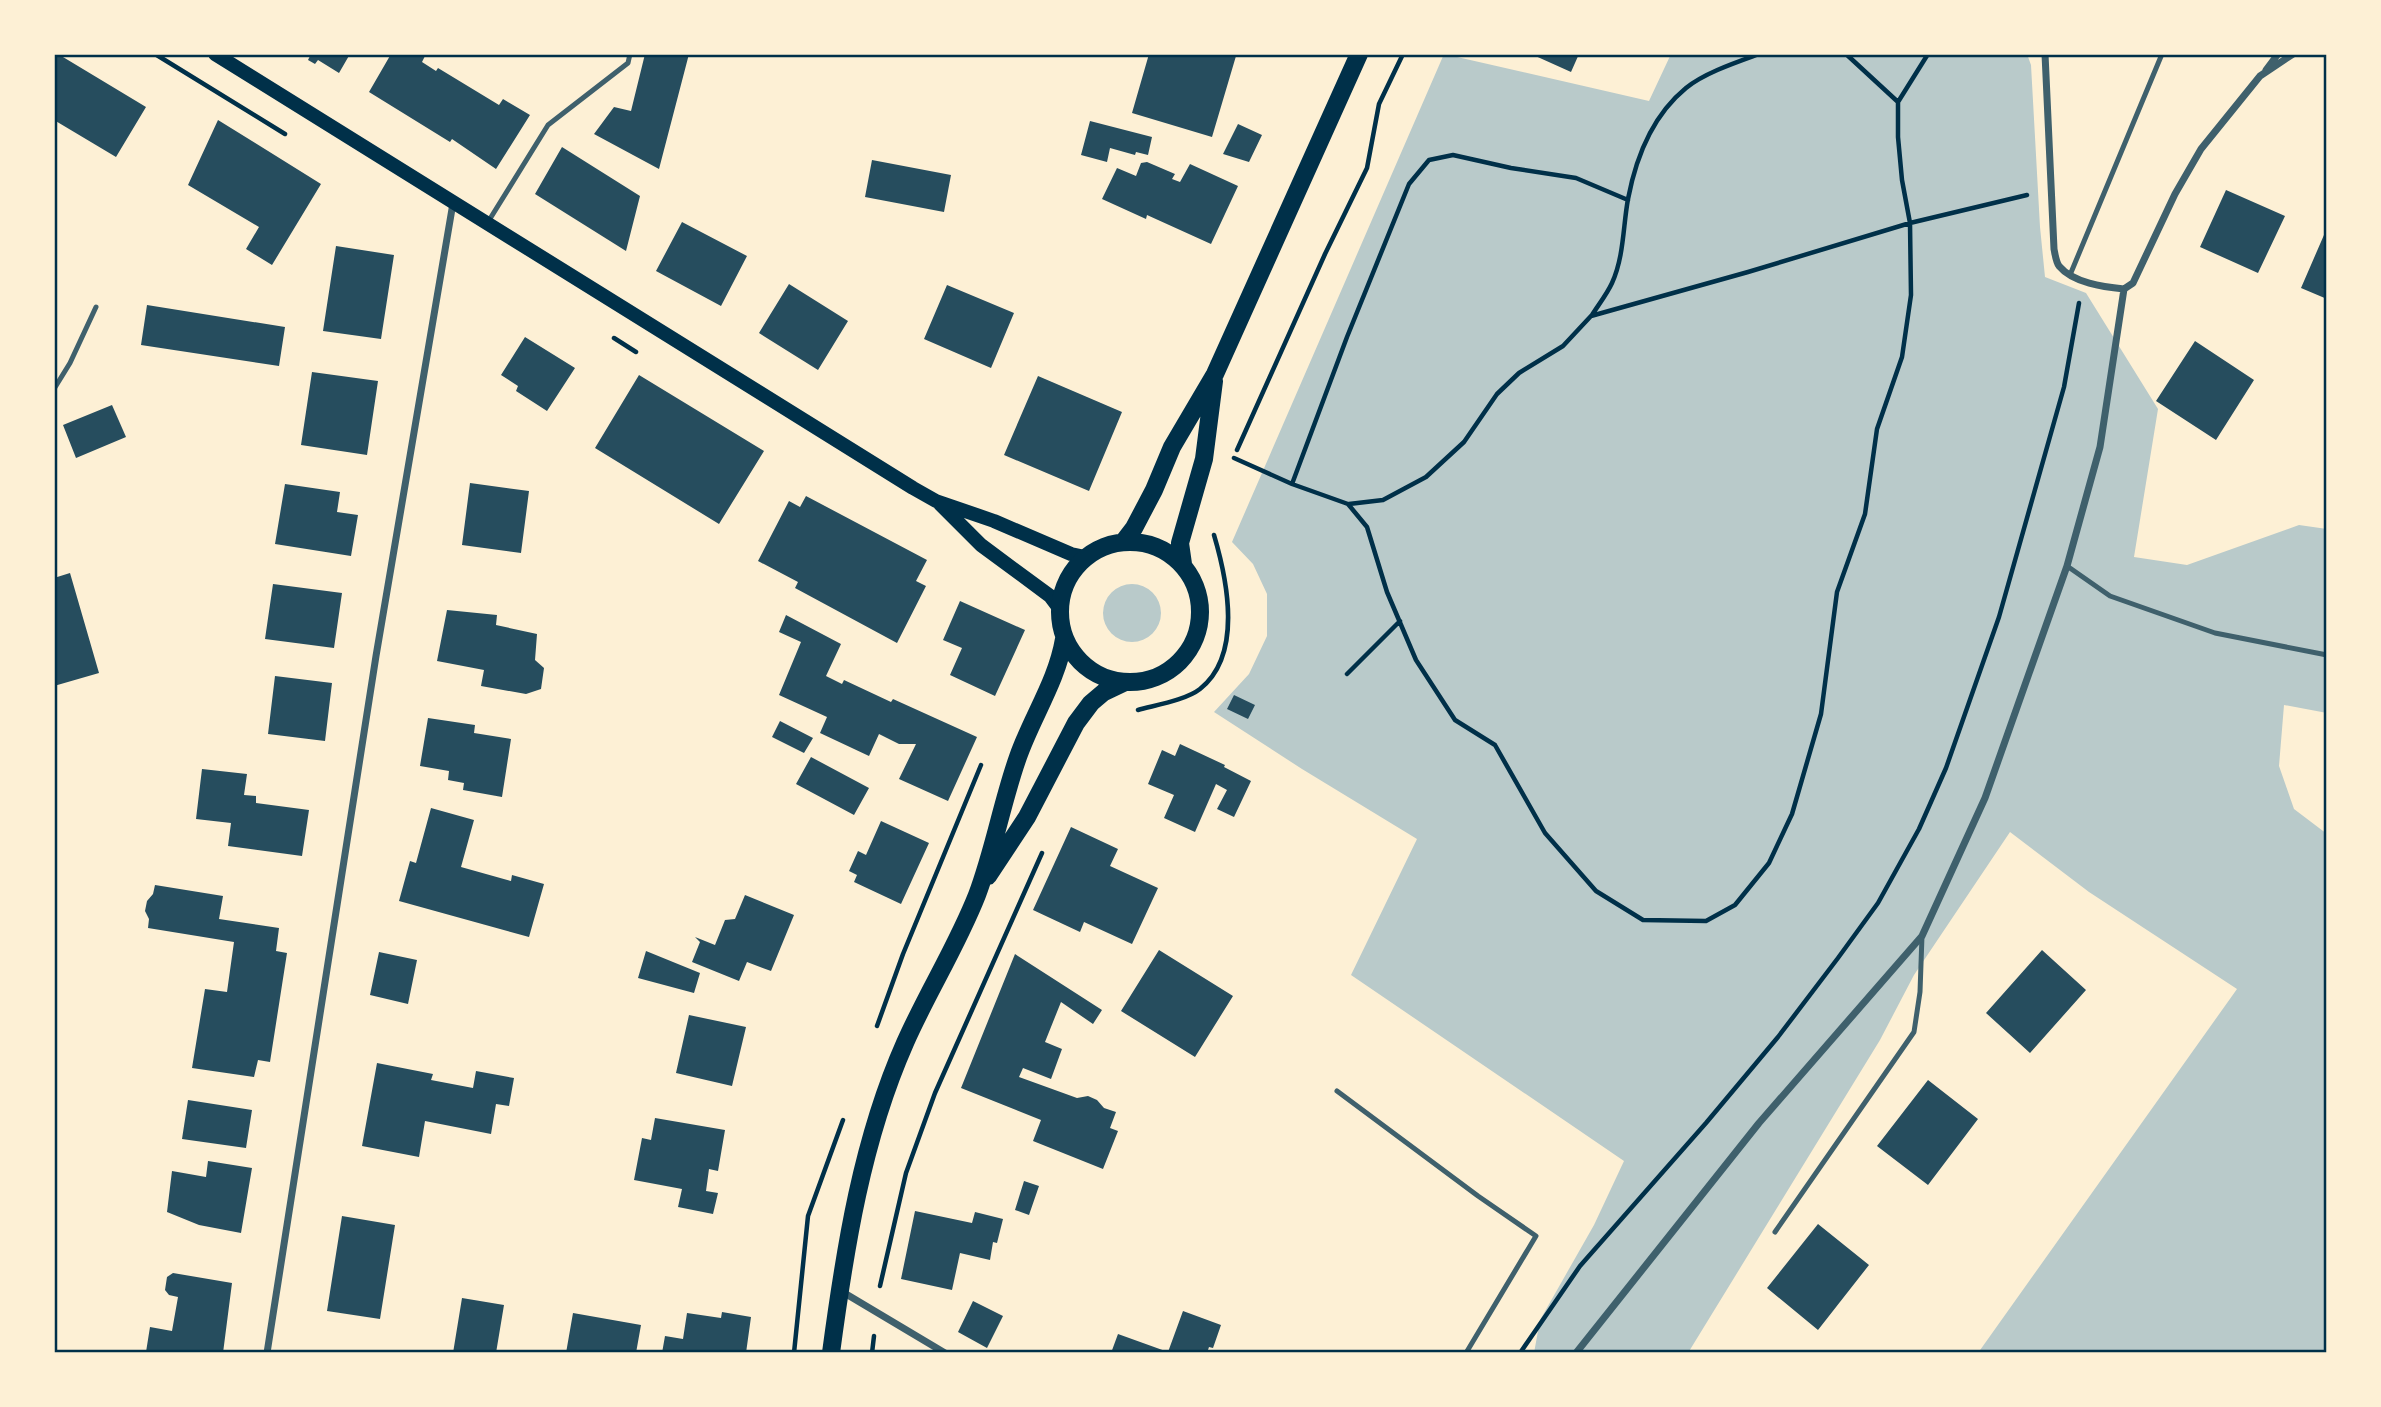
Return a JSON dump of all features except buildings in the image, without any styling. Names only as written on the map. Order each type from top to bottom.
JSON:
[{"type":"main road","points":[[215,54],[936,501],[993,521],[1071,554],[1085,557]]},
{"type":"main road","points":[[1124,541],[1154,490],[1172,447],[1215,374],[1359,54]]},
{"type":"main road","points":[[1182,565],[1180,543],[1204,459],[1215,374]]},
{"type":"main road","points":[[936,501],[981,545],[1050,596],[1059,608]]},
{"type":"main road","points":[[977,894],[1018,755],[1061,658],[1064,639],[1059,608],[1067,581],[1085,557],[1110,544],[1124,541],[1169,552],[1193,580],[1199,598],[1200,616],[1196,634],[1188,651],[1176,665],[1160,676],[1125,682],[1106,678],[1076,657],[1064,639]]},
{"type":"main road","points":[[831,1353],[861,1180],[889,1085],[905,1044],[977,894],[1027,817],[1076,723],[1104,692],[1125,682]]},
{"type":"street","points":[[2045,54],[2054,249],[2058,265],[2082,281],[2124,289]]},
{"type":"street","points":[[1576,1353],[1759,1123],[1922,936],[1985,798],[2067,566],[2100,447],[2124,289],[2133,282],[2175,194],[2201,149],[2278,54]]},
{"type":"street","points":[[2260,76],[2293,54]]},
{"type":"street","points":[[267,1353],[376,656],[453,202]]},
{"type":"street","points":[[840,1290],[936,1350],[946,1353]]},
{"type":"lane","points":[[487,223],[548,125],[628,63],[630,54]]},
{"type":"lane","points":[[2070,275],[2162,54]]},
{"type":"lane","points":[[54,389],[70,363],[96,307]]},
{"type":"lane","points":[[2067,566],[2110,596],[2215,633],[2327,655]]},
{"type":"lane","points":[[1775,1232],[1914,1032],[1920,992],[1922,936]]},
{"type":"lane","points":[[1337,1091],[1536,1236],[1466,1353]]},
{"type":"path","points":[[155,54],[296,141]]},
{"type":"path","points":[[1229,469],[1325,254],[1367,169],[1379,104],[1403,54]]},
{"type":"path","points":[[1234,458],[1292,484],[1348,504],[1383,500],[1426,477],[1464,442],[1497,394],[1519,373],[1563,346],[1591,316],[1612,282],[1624,237],[1628,200],[1639,155],[1664,110],[1688,86],[1735,62],[1759,54]]},
{"type":"path","points":[[1846,54],[1898,102]]},
{"type":"path","points":[[1348,504],[1367,527],[1387,592],[1416,660],[1455,720],[1495,745],[1545,832],[1596,891],[1643,920],[1706,921],[1735,905],[1769,863],[1792,814],[1821,715],[1837,592],[1865,514],[1877,429],[1902,357],[1911,295],[1910,223],[1902,180],[1898,102],[1928,54]]},
{"type":"path","points":[[1292,484],[1347,337],[1409,184],[1429,160],[1453,155],[1511,168],[1576,178],[1628,200]]},
{"type":"path","points":[[1591,316],[1910,223],[2051,190]]},
{"type":"path","points":[[1520,1353],[1580,1266],[1778,1037],[1878,903],[1919,829],[1946,768],[1999,617],[2064,387],[2082,281]]},
{"type":"path","points":[[613,338],[647,359]]},
{"type":"path","points":[[1129,714],[1199,691],[1214,674],[1225,645],[1229,611],[1225,580],[1210,523]]},
{"type":"path","points":[[1348,674],[1400,621]]},
{"type":"path","points":[[874,1033],[903,954],[984,759]]},
{"type":"path","points":[[876,1311],[887,1247],[906,1173],[935,1093],[1046,843]]},
{"type":"path","points":[[794,1353],[808,1216],[846,1111]]},
{"type":"shaded area","points":[[1444,54],[1649,101],[1671,54],[2027,54],[2031,65],[2045,277],[2086,293],[2158,409],[2134,557],[2187,565],[2299,525],[2327,529],[2327,713],[2284,705],[2279,766],[2294,809],[2327,834],[2327,1353],[1978,1353],[2237,989],[2089,892],[2010,832],[1914,975],[1880,1040],[1688,1353],[1534,1353],[1540,1320],[1594,1225],[1624,1161],[1351,975],[1417,839],[1214,712],[1249,674],[1267,636],[1267,594],[1253,564],[1232,542]]},
{"type":"shaded area","points":[[1132,584],[1143,586],[1156,597],[1161,613],[1159,624],[1148,637],[1132,642],[1121,640],[1108,629],[1103,613],[1105,602],[1116,589]]}]
